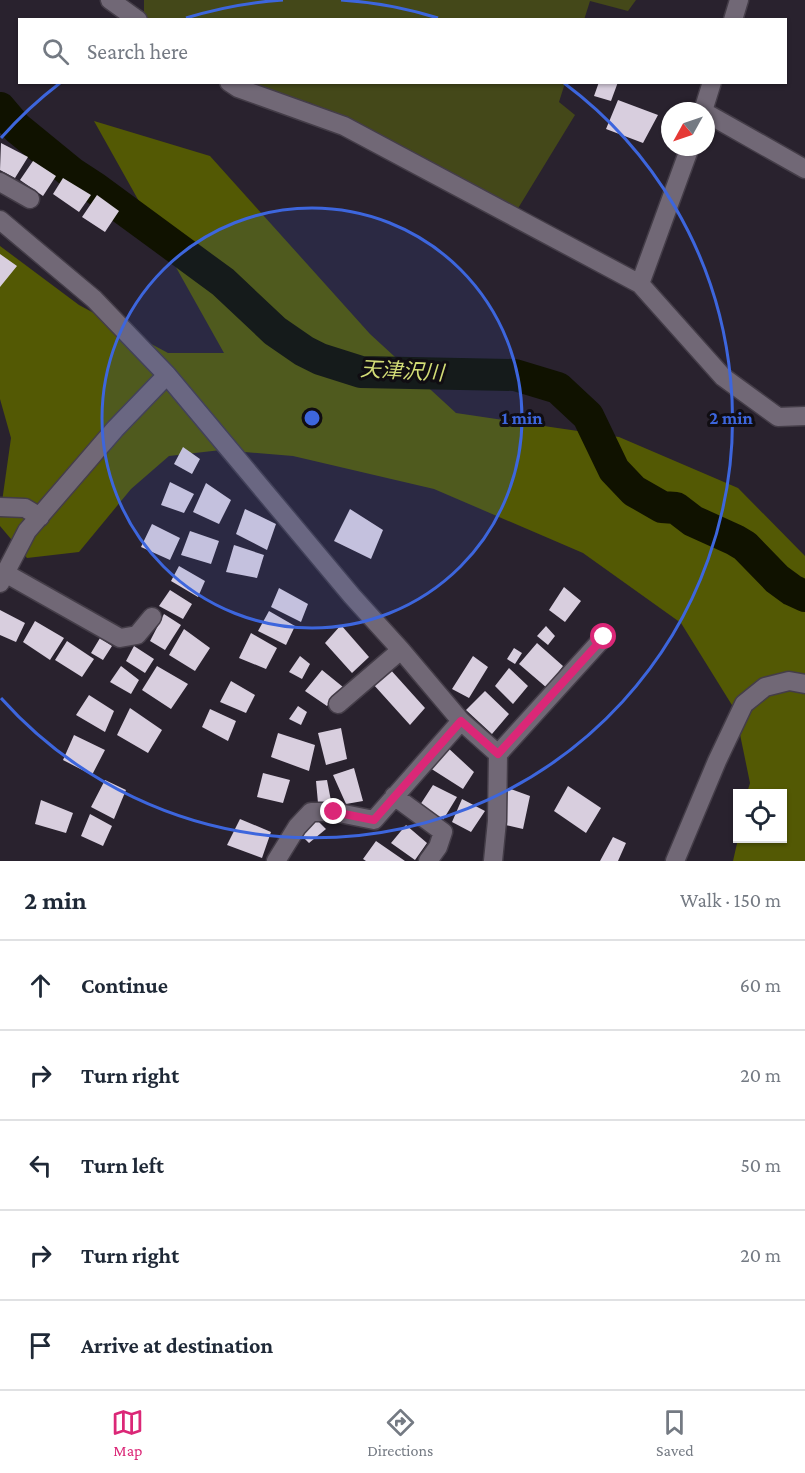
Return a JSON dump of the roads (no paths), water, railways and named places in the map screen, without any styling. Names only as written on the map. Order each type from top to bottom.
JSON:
[{"type":"street","points":[[110,0],[135,18]]},
{"type":"street","points":[[734,18],[739,0]]},
{"type":"street","points":[[233,84],[238,88],[344,126],[640,284],[723,377],[778,417],[805,416]]},
{"type":"street","points":[[706,102],[711,84]]},
{"type":"street","points":[[715,117],[805,169]]},
{"type":"street","points":[[640,284],[687,156]]},
{"type":"street","points":[[0,182],[30,199]]},
{"type":"street","points":[[0,220],[94,299],[166,375],[352,596],[461,721],[498,754]]},
{"type":"street","points":[[152,617],[137,636],[120,638],[3,578],[27,531],[115,429],[166,375]]},
{"type":"street","points":[[0,507],[25,508],[40,517]]},
{"type":"street","points":[[493,861],[497,821],[498,754],[604,637]]},
{"type":"street","points":[[338,704],[401,650]]},
{"type":"street","points":[[675,861],[744,704],[765,687],[789,681],[805,684]]},
{"type":"street","points":[[276,861],[297,827],[311,812],[334,812],[374,820],[461,721]]},
{"type":"street","points":[[394,796],[443,832],[438,847],[428,861]]},
{"type":"waterway","name":"天津沢川","points":[[0,108],[17,128],[72,173],[223,282],[275,331],[304,351],[320,359],[361,372],[515,375],[558,388],[588,416],[614,470],[634,491],[662,507],[676,508],[693,521],[745,546],[777,579],[805,596]]}]
